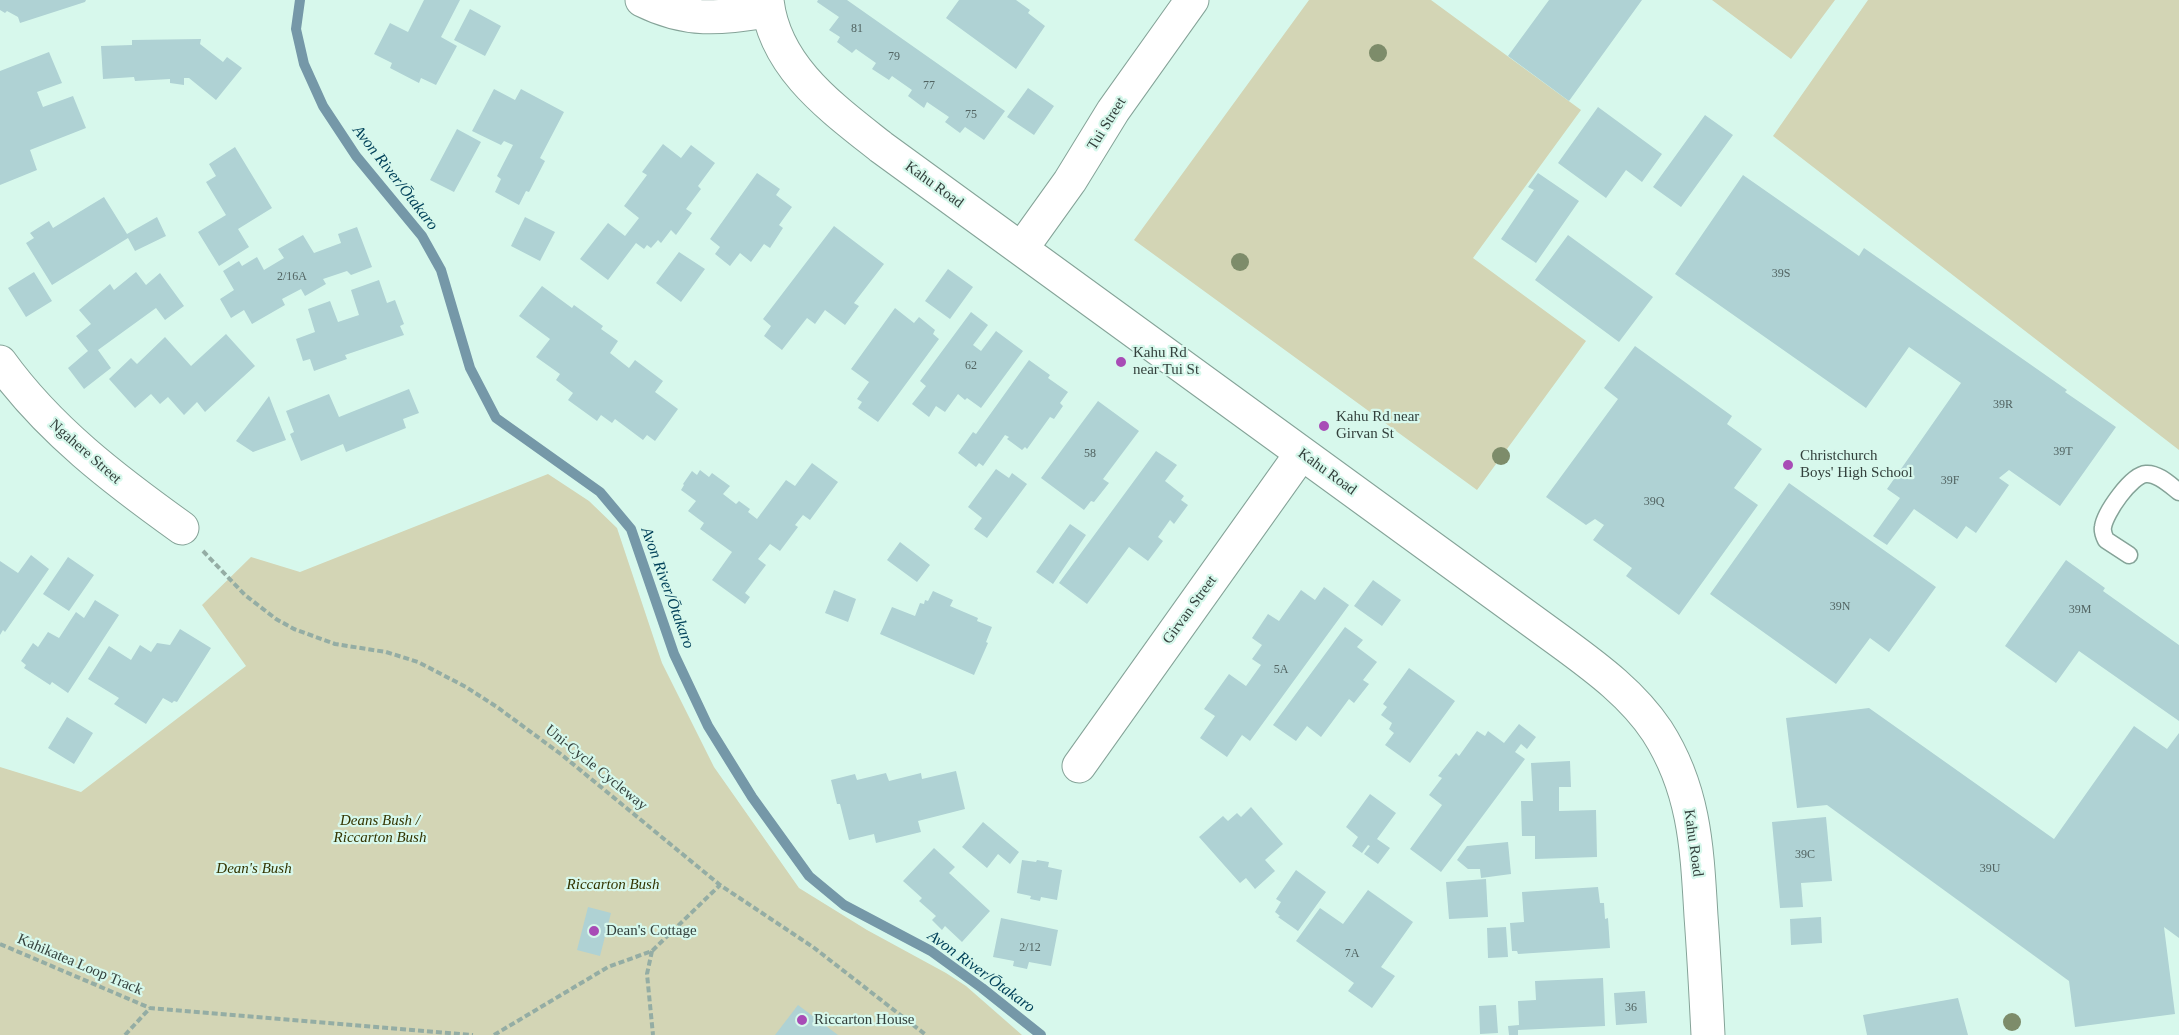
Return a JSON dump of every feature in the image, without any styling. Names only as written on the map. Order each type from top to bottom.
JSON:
[{"type":"main road","name":"Kahu Road","points":[[642,0],[676,13],[701,18],[724,17],[767,5],[777,37],[791,64],[810,87],[881,147],[1599,670],[1626,694],[1656,730],[1678,771],[1694,821],[1708,1035]]},
{"type":"main road","name":"Tui Street","points":[[1022,249],[1080,166],[1113,111],[1192,0]]},
{"type":"main road","name":"Ngahere Street","points":[[0,362],[36,407],[71,441],[109,475],[182,528]]},
{"type":"main road","name":"Girvan Street","points":[[1079,766],[1301,454]]},
{"type":"lane","points":[[2128,555],[2106,540],[2102,533],[2106,518],[2124,490],[2135,478],[2146,474],[2154,475],[2179,492]]},
{"type":"path","name":"Uni-Cycle Cycleway","points":[[225,574],[245,596],[260,608],[294,629],[334,644],[401,656],[466,687],[505,712],[562,755],[720,885],[813,947],[926,1035]]},
{"type":"path","points":[[494,1035],[608,967],[652,951],[720,885]]},
{"type":"path","name":"Kahikatea Loop Track","points":[[0,944],[150,1008],[125,1035]]},
{"type":"path","points":[[652,951],[647,974],[653,1035]]},
{"type":"path","points":[[150,1008],[473,1035]]},
{"type":"green space","points":[[1309,0],[1431,0],[1581,110],[1473,258],[1586,341],[1477,490],[1134,240]]},
{"type":"green space","points":[[1712,0],[1835,0],[1791,59]]},
{"type":"green space","points":[[1868,0],[2179,0],[2179,450],[1773,136]]},
{"type":"green space","name":"Deans Bush / Riccarton Bush","points":[[548,474],[589,501],[617,528],[662,663],[714,767],[799,888],[867,930],[966,986],[1022,1035],[0,1035],[0,767],[81,792],[246,666],[202,605],[251,557],[300,572]]},
{"type":"building","points":[[0,0],[86,0],[20,23],[18,17],[0,10]]},
{"type":"building","points":[[424,0],[460,0],[441,37],[457,46],[436,85],[421,78],[419,83],[390,68],[392,63],[374,54],[390,23],[408,32]]},
{"type":"building","points":[[818,0],[847,0],[1005,111],[984,140],[965,127],[960,133],[945,122],[949,117],[927,102],[924,108],[908,96],[912,90],[892,76],[889,80],[872,69],[876,63],[856,49],[852,53],[837,42],[840,37],[829,30],[839,17],[817,2]]},
{"type":"building","points":[[959,0],[1016,0],[1030,10],[1028,13],[1045,26],[1016,69],[946,18]]},
{"type":"building","points":[[1549,0],[1642,0],[1569,101],[1508,56]]},
{"type":"building","points":[[470,9],[501,26],[485,56],[454,40]]},
{"type":"building","points":[[201,39],[200,44],[223,62],[227,57],[242,68],[216,100],[189,78],[184,78],[184,85],[170,83],[170,79],[135,81],[134,77],[103,79],[101,46],[132,45],[132,40]]},
{"type":"building","points":[[49,52],[62,83],[37,92],[43,107],[73,96],[86,128],[30,150],[37,170],[0,185],[0,71]]},
{"type":"building","points":[[1028,88],[1054,106],[1034,135],[1007,117]]},
{"type":"building","points":[[494,89],[515,100],[521,89],[564,112],[540,158],[545,161],[529,192],[526,191],[519,205],[495,192],[501,179],[497,176],[513,145],[504,141],[501,145],[472,131]]},
{"type":"building","points":[[1598,107],[1662,154],[1642,182],[1626,170],[1606,198],[1558,163]]},
{"type":"building","points":[[1705,115],[1733,135],[1681,207],[1653,187]]},
{"type":"building","points":[[457,129],[481,142],[454,192],[430,180]]},
{"type":"building","points":[[663,144],[681,158],[691,145],[715,163],[698,186],[701,189],[686,209],[692,213],[676,235],[671,230],[661,243],[658,240],[651,248],[647,245],[644,249],[636,243],[608,280],[580,259],[608,223],[625,236],[639,218],[624,206],[647,175],[642,172]]},
{"type":"building","points":[[235,147],[272,208],[238,229],[249,247],[219,266],[198,232],[226,215],[206,182],[216,176],[209,164]]},
{"type":"building","points":[[757,173],[780,189],[776,195],[792,207],[779,225],[783,228],[770,248],[764,244],[751,262],[740,253],[730,266],[715,254],[720,247],[710,239]]},
{"type":"building","points":[[1538,173],[1579,201],[1536,263],[1501,239],[1534,190],[1528,187]]},
{"type":"building","points":[[1743,175],[1859,256],[1864,248],[2116,427],[2060,506],[2009,470],[1999,478],[2009,485],[1976,533],[1966,526],[1957,539],[1914,509],[1887,545],[1873,536],[1900,498],[1887,489],[1961,383],[1909,347],[1866,408],[1675,274]]},
{"type":"building","points":[[104,197],[127,234],[157,217],[166,236],[135,251],[128,238],[52,285],[26,243],[34,238],[30,233],[49,221],[53,228]]},
{"type":"building","points":[[525,217],[555,232],[540,261],[511,246]]},
{"type":"building","points":[[834,226],[884,264],[854,303],[859,306],[845,325],[825,310],[815,324],[807,318],[782,350],[764,336],[771,326],[763,319]]},
{"type":"building","points":[[357,227],[372,267],[351,275],[347,271],[323,279],[326,284],[305,296],[301,289],[282,299],[285,305],[252,324],[244,310],[231,318],[220,299],[234,290],[223,271],[239,261],[242,266],[257,257],[264,270],[284,258],[278,249],[303,235],[314,253],[341,243],[338,234]]},
{"type":"building","points":[[1568,235],[1653,297],[1619,342],[1535,280]]},
{"type":"building","points":[[679,252],[705,269],[681,302],[656,283]]},
{"type":"building","points":[[948,269],[973,287],[950,319],[925,301]]},
{"type":"building","points":[[34,272],[52,301],[26,317],[8,288]]},
{"type":"building","points":[[136,272],[146,285],[160,273],[184,306],[165,320],[156,308],[98,350],[111,368],[84,389],[68,368],[88,351],[76,336],[91,324],[79,310],[110,284],[114,290]]},
{"type":"building","points":[[379,280],[387,303],[395,300],[404,324],[400,326],[404,335],[345,355],[347,359],[314,371],[310,359],[303,361],[296,339],[315,332],[308,309],[330,301],[338,322],[359,315],[351,290]]},
{"type":"building","points":[[542,286],[572,308],[574,305],[603,326],[601,329],[618,341],[610,353],[629,368],[635,360],[663,381],[655,392],[678,409],[655,441],[647,435],[643,440],[615,419],[612,423],[601,415],[597,421],[568,400],[573,393],[556,380],[560,374],[536,357],[550,339],[519,316]]},
{"type":"building","points":[[895,308],[914,323],[919,317],[935,330],[933,334],[939,339],[878,422],[858,408],[862,402],[857,399],[869,382],[851,369]]},
{"type":"building","points":[[971,312],[988,325],[973,345],[981,351],[996,331],[1023,351],[981,408],[958,394],[945,412],[936,406],[929,417],[912,404],[926,386],[920,381]]},
{"type":"building","points":[[226,334],[255,366],[205,412],[197,402],[184,415],[168,397],[160,404],[151,394],[135,408],[109,379],[131,358],[137,364],[165,337],[191,366]]},
{"type":"building","points":[[1635,346],[1732,416],[1727,424],[1762,449],[1734,488],[1758,505],[1679,615],[1626,576],[1632,568],[1593,540],[1604,525],[1595,519],[1586,525],[1546,497],[1618,399],[1604,388]]},
{"type":"building","points":[[1029,360],[1050,375],[1048,378],[1068,392],[1060,403],[1063,406],[1054,419],[1050,417],[1027,449],[1025,447],[1022,450],[1005,435],[983,466],[979,463],[976,467],[958,453],[973,432],[976,434]]},
{"type":"building","points":[[409,389],[419,413],[403,419],[406,428],[346,452],[343,444],[301,461],[290,434],[294,432],[286,411],[329,394],[339,417]]},
{"type":"building","points":[[269,396],[286,440],[253,452],[236,441]]},
{"type":"building","points":[[1098,401],[1139,431],[1103,479],[1109,483],[1094,502],[1091,501],[1084,510],[1041,478]]},
{"type":"building","points":[[1156,451],[1177,465],[1165,481],[1184,496],[1181,500],[1188,505],[1174,524],[1170,520],[1158,537],[1163,541],[1148,561],[1129,547],[1087,604],[1059,583]]},
{"type":"building","points":[[812,463],[838,482],[810,520],[803,515],[795,525],[798,527],[780,551],[770,544],[758,559],[766,565],[745,593],[750,597],[745,604],[712,580],[732,552],[700,529],[704,523],[688,511],[696,501],[681,490],[683,484],[692,471],[697,475],[700,470],[709,477],[712,473],[730,486],[723,494],[736,504],[739,501],[750,509],[748,512],[757,519],[786,480],[795,486]]},
{"type":"building","points":[[996,469],[1009,478],[1012,473],[1027,484],[987,538],[974,529],[982,518],[968,507]]},
{"type":"building","points":[[1789,483],[1936,587],[1889,652],[1870,638],[1836,684],[1710,594]]},
{"type":"building","points":[[1070,524],[1086,535],[1053,584],[1036,572]]},
{"type":"building","points":[[900,542],[930,565],[917,582],[887,560]]},
{"type":"building","points":[[31,555],[49,569],[5,632],[3,630],[0,635],[0,561],[18,573]]},
{"type":"building","points":[[68,557],[94,575],[69,611],[43,594]]},
{"type":"building","points":[[2066,560],[2105,588],[2103,591],[2179,645],[2179,721],[2079,651],[2056,683],[2005,646]]},
{"type":"building","points":[[1373,580],[1401,600],[1382,626],[1354,606]]},
{"type":"building","points":[[1324,587],[1349,605],[1250,741],[1242,735],[1227,757],[1200,738],[1215,716],[1204,709],[1229,674],[1246,686],[1261,665],[1252,659],[1262,645],[1252,638],[1268,614],[1279,621],[1301,590],[1315,600]]},
{"type":"building","points":[[834,590],[856,599],[848,622],[825,613]]},
{"type":"building","points":[[933,591],[953,600],[950,606],[992,627],[986,642],[988,643],[974,675],[880,634],[892,607],[915,616],[920,603],[924,604],[925,600],[928,601]]},
{"type":"building","points":[[95,600],[119,615],[68,693],[52,682],[50,685],[24,668],[26,665],[21,661],[33,643],[38,647],[48,632],[59,638],[76,612],[84,618]]},
{"type":"building","points":[[1345,627],[1363,640],[1357,647],[1377,662],[1363,680],[1369,684],[1354,703],[1349,699],[1321,737],[1307,726],[1296,741],[1273,725]]},
{"type":"building","points":[[180,629],[211,648],[177,702],[172,703],[163,698],[146,724],[114,704],[119,698],[88,679],[109,646],[131,660],[140,645],[151,652],[157,643],[170,645]]},
{"type":"building","points":[[1409,668],[1455,701],[1410,763],[1385,745],[1394,733],[1389,729],[1392,723],[1381,715],[1387,707],[1383,704]]},
{"type":"building","points":[[1869,708],[2054,839],[2134,726],[2167,749],[2179,733],[2179,938],[2164,927],[2175,1014],[2075,1027],[2069,981],[1827,805],[1797,808],[1786,718]]},
{"type":"building","points":[[67,717],[93,733],[74,764],[48,748]]},
{"type":"building","points":[[1519,724],[1536,737],[1527,749],[1521,744],[1515,752],[1525,759],[1441,872],[1410,849],[1442,805],[1429,795],[1442,778],[1438,776],[1456,753],[1459,756],[1477,731],[1485,736],[1488,731],[1504,743]]},
{"type":"building","points":[[1570,761],[1571,787],[1559,787],[1559,811],[1596,810],[1597,857],[1535,859],[1535,836],[1522,836],[1521,801],[1533,801],[1531,763]]},
{"type":"building","points":[[956,771],[965,809],[918,821],[921,832],[876,843],[874,834],[849,840],[831,780],[855,774],[857,780],[886,773],[889,781],[921,773],[922,779]]},
{"type":"building","points":[[1370,794],[1396,813],[1377,839],[1390,848],[1378,864],[1364,854],[1370,846],[1368,845],[1362,853],[1352,846],[1358,837],[1346,827]]},
{"type":"building","points":[[1251,807],[1283,844],[1265,860],[1275,871],[1255,889],[1246,878],[1240,883],[1199,837],[1223,816],[1228,821],[1237,813],[1241,817]]},
{"type":"building","points":[[1826,817],[1832,881],[1801,883],[1803,907],[1780,908],[1772,822]]},
{"type":"building","points":[[983,822],[1019,852],[1010,864],[998,854],[987,868],[962,847]]},
{"type":"building","points":[[1508,842],[1511,874],[1481,878],[1480,869],[1468,869],[1457,860],[1467,846]]},
{"type":"building","points":[[934,848],[955,867],[949,873],[990,911],[962,942],[945,926],[942,930],[932,920],[936,916],[919,901],[922,898],[903,881]]},
{"type":"building","points":[[1022,860],[1049,862],[1048,867],[1062,870],[1057,900],[1041,897],[1040,901],[1017,893]]},
{"type":"building","points":[[1296,870],[1326,892],[1298,931],[1278,917],[1280,916],[1275,912],[1281,902],[1276,899]]},
{"type":"building","points":[[1486,879],[1488,917],[1449,919],[1446,882]]},
{"type":"building","points":[[1598,887],[1600,903],[1604,903],[1605,919],[1608,918],[1610,948],[1518,954],[1517,951],[1512,951],[1510,923],[1524,922],[1522,892]]},
{"type":"building","points":[[1368,890],[1413,922],[1381,967],[1395,976],[1372,1008],[1348,991],[1354,983],[1296,941],[1320,908],[1343,924]]},
{"type":"building","name":"Dean's Cottage","points":[[588,907],[611,913],[600,956],[577,950]]},
{"type":"building","points":[[1821,917],[1822,943],[1791,945],[1790,919]]},
{"type":"building","points":[[1001,918],[1058,930],[1051,966],[1029,962],[1027,969],[1013,966],[1014,961],[993,957]]},
{"type":"building","points":[[1506,927],[1508,957],[1488,958],[1487,928]]},
{"type":"building","points":[[1603,978],[1605,1026],[1518,1030],[1518,1035],[1509,1035],[1508,1026],[1519,1025],[1518,1001],[1536,1000],[1535,981]]},
{"type":"building","points":[[1645,991],[1647,1023],[1616,1025],[1614,993]]},
{"type":"building","points":[[1958,998],[1968,1035],[1867,1035],[1863,1015]]},
{"type":"building","name":"Riccarton House","points":[[798,1005],[838,1035],[775,1035]]},
{"type":"building","points":[[1496,1005],[1498,1033],[1480,1034],[1479,1006]]},
{"type":"waterway","name":"Avon River/Ōtakaro","points":[[300,0],[296,29],[304,64],[323,106],[356,156],[422,236],[441,270],[470,368],[496,418],[600,492],[631,529],[674,654],[708,726],[752,797],[809,876],[844,905],[931,951],[1041,1035]]},
{"type":"place","name":"Kahu Rd near Tui St","points":[[1121,362]]},
{"type":"place","name":"Kahu Rd near Girvan St","points":[[1324,426]]},
{"type":"place","name":"Christchurch Boys' High School","points":[[1788,465]]},
{"type":"place","name":"Dean's Cottage","points":[[594,931]]},
{"type":"place","name":"Riccarton House","points":[[802,1020]]},
{"type":"park label","name":"Dean's Bush","points":[[254,869]]},
{"type":"park label","name":"Riccarton Bush","points":[[613,885]]}]
